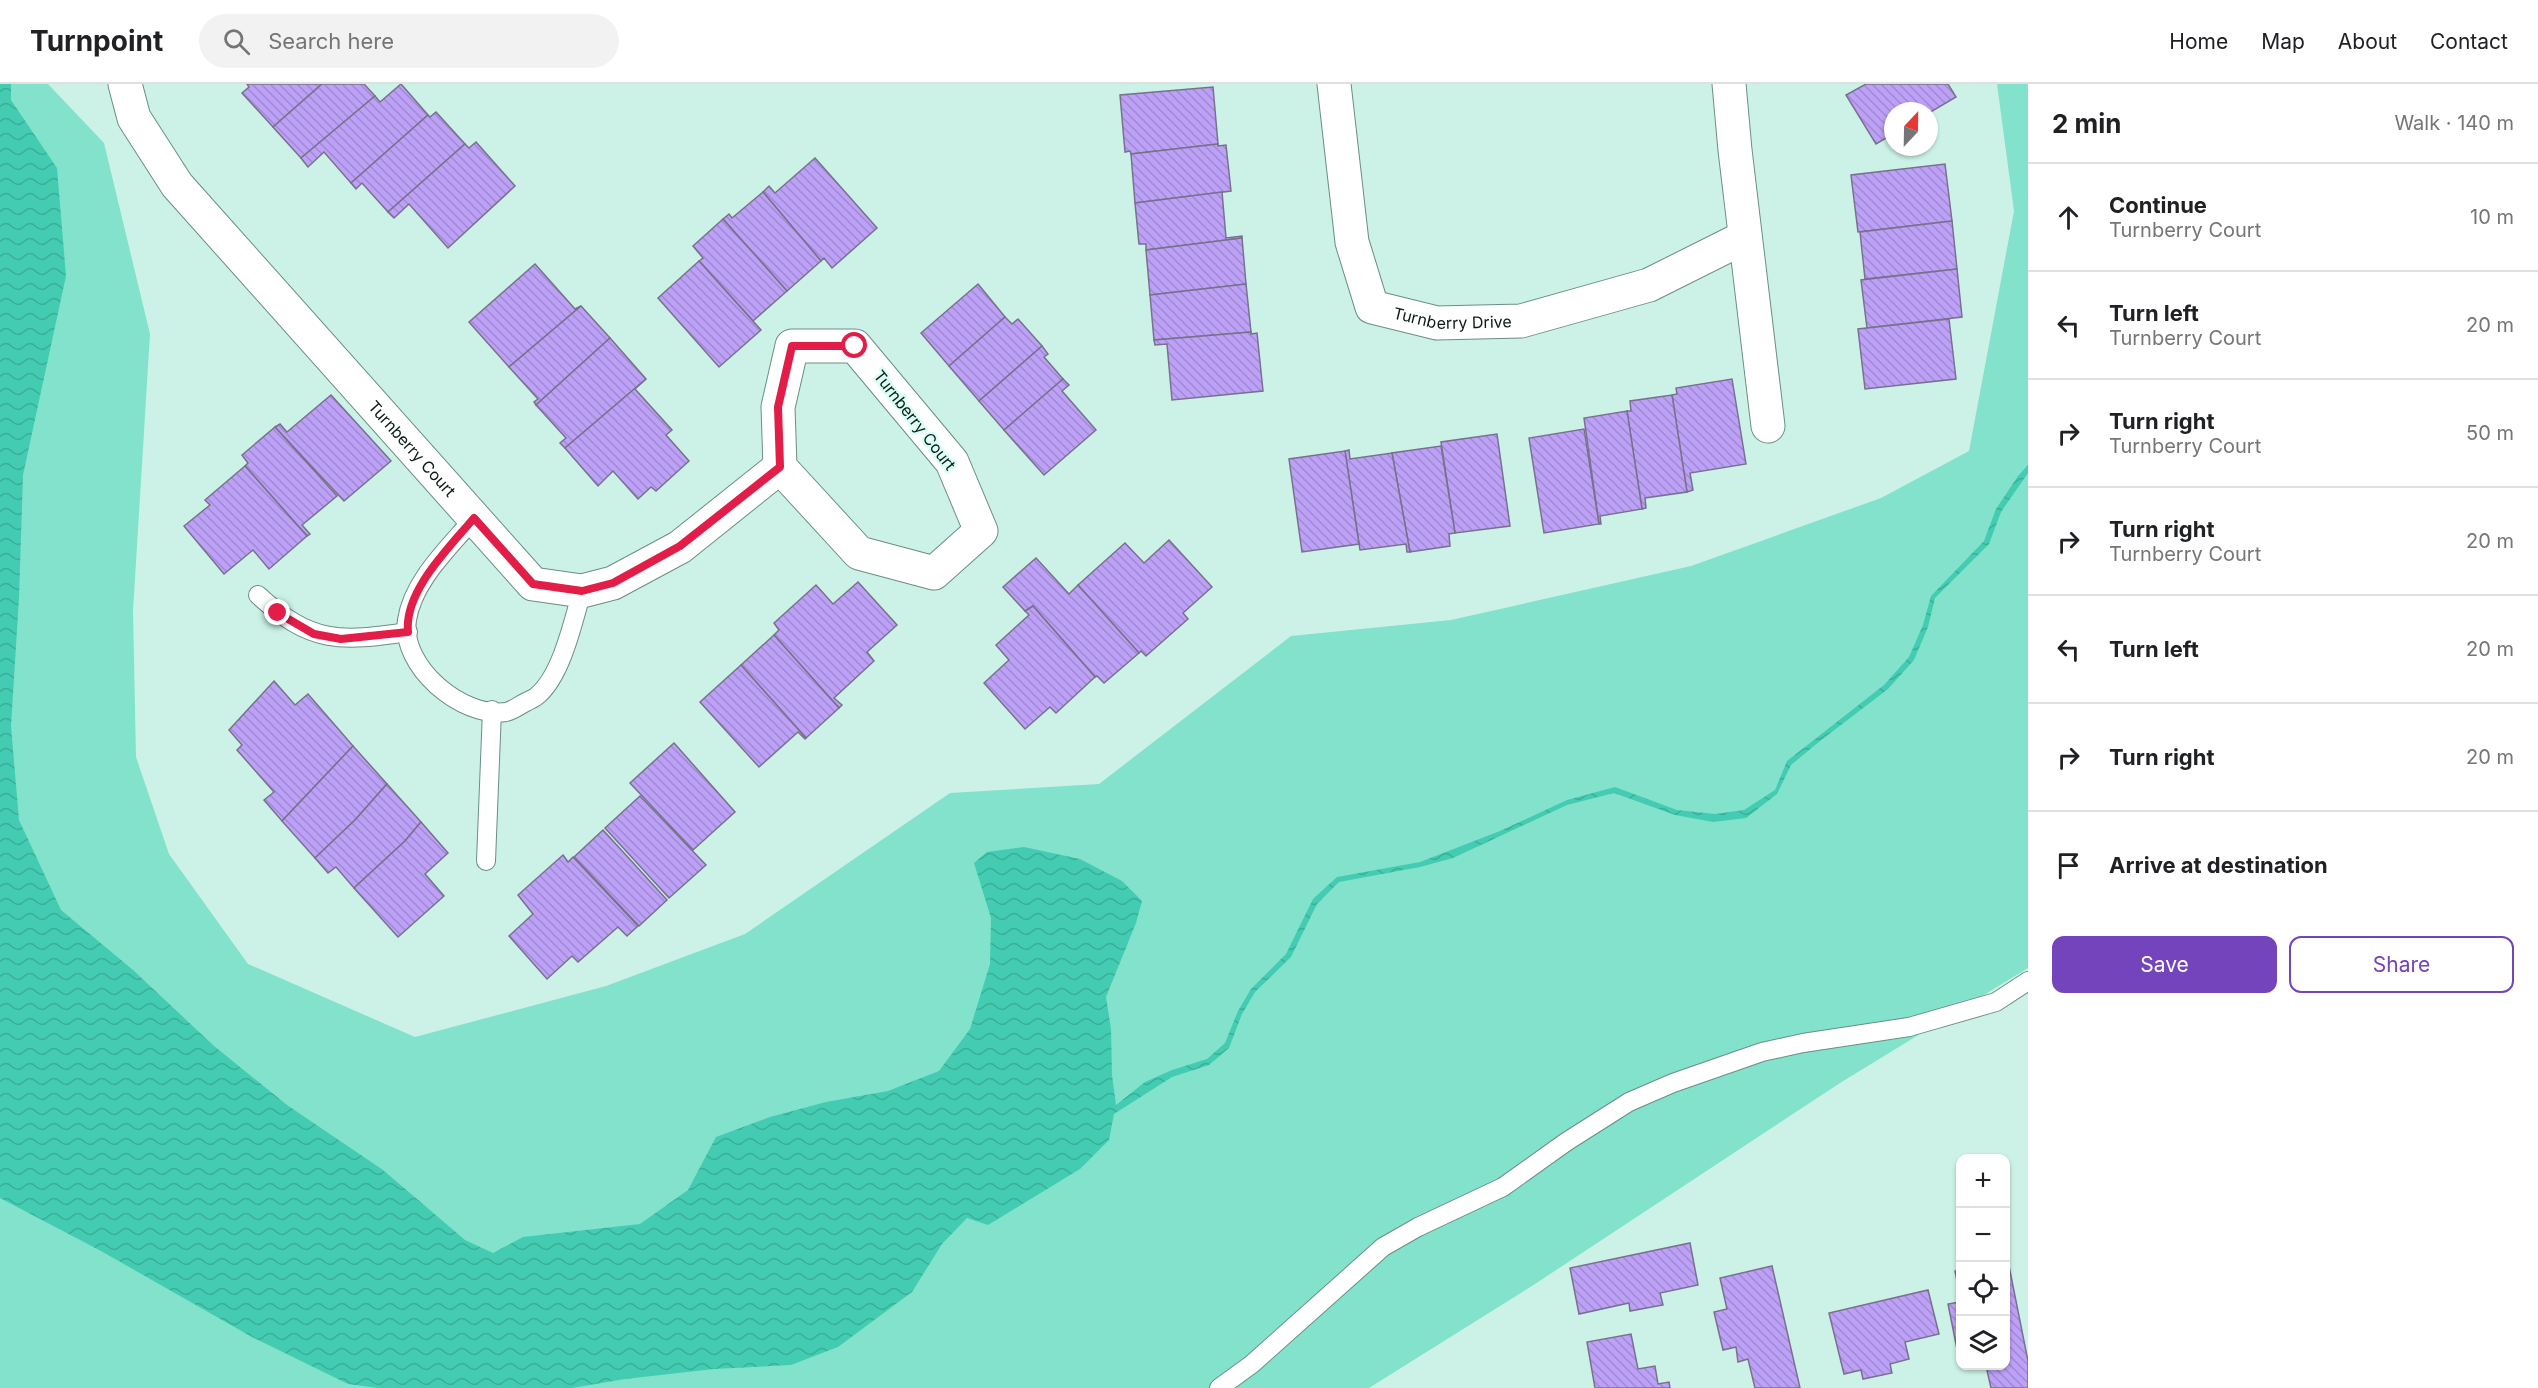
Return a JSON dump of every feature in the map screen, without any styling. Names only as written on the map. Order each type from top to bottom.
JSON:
[{"type":"street","name":"Turnberry Court","points":[[125,84],[134,118],[177,185],[533,584],[582,591],[613,583],[680,546],[780,467]]},
{"type":"street","name":"Turnberry Drive","points":[[1334,84],[1352,242],[1372,307],[1437,324],[1521,321],[1649,285],[1745,237]]},
{"type":"street","points":[[1729,84],[1768,426]]},
{"type":"street","name":"Turnberry Court","points":[[792,346],[855,346],[952,462],[981,531],[934,573],[859,553],[780,467],[778,407],[792,346]]},
{"type":"lane","points":[[474,518],[429,573],[414,599],[407,621],[410,647],[425,675],[443,692],[477,708],[506,712],[538,696],[557,667],[582,591]]},
{"type":"lane","points":[[258,595],[278,613],[314,634],[341,639],[408,632]]},
{"type":"lane","points":[[486,861],[492,710]]},
{"type":"lane","points":[[1219,1388],[1252,1364],[1383,1246],[1503,1187],[1566,1142],[1629,1102],[1673,1083],[1762,1052],[1803,1042],[1909,1027],[1996,1002],[2028,981]]},
{"type":"shaded area","points":[[0,84],[48,84],[104,143],[150,334],[133,611],[136,757],[169,854],[248,964],[415,1037],[606,986],[745,934],[950,793],[1099,784],[1291,636],[1451,620],[1691,566],[1881,498],[1969,451],[2014,211],[1997,84],[2028,84],[2028,968],[1840,1083],[1535,1284],[1369,1388],[0,1388]]},
{"type":"water","points":[[0,84],[11,84],[11,100],[57,168],[66,276],[23,475],[19,598],[11,726],[19,820],[61,910],[133,970],[214,1046],[287,1105],[383,1170],[465,1240],[493,1253],[523,1237],[640,1224],[688,1190],[716,1137],[770,1117],[826,1102],[888,1091],[939,1071],[970,1029],[990,964],[991,918],[974,863],[987,852],[1024,847],[1080,859],[1122,881],[1142,901],[1136,923],[1106,997],[1111,1029],[1112,1075],[1116,1105],[1145,1082],[1172,1070],[1207,1059],[1225,1043],[1238,1011],[1251,989],[1286,954],[1313,899],[1337,877],[1420,862],[1500,831],[1567,800],[1615,787],[1677,810],[1715,814],[1744,810],[1775,790],[1787,761],[1884,685],[1909,657],[1923,625],[1931,596],[1984,541],[1996,509],[2028,465],[2028,473],[2001,512],[1989,544],[1935,598],[1928,627],[1914,660],[1888,689],[1791,765],[1777,794],[1746,818],[1713,822],[1675,815],[1614,793],[1567,805],[1453,858],[1420,867],[1339,882],[1317,904],[1291,957],[1255,992],[1242,1014],[1229,1048],[1209,1065],[1172,1077],[1114,1114],[1109,1140],[1080,1169],[988,1225],[967,1218],[942,1244],[912,1292],[838,1347],[791,1365],[714,1369],[625,1379],[572,1388],[378,1388],[348,1384],[252,1337],[101,1251],[0,1198]]},
{"type":"building","points":[[247,84],[322,84],[273,127],[242,93],[249,87]]},
{"type":"building","points":[[322,84],[364,84],[375,96],[301,158],[273,127]]},
{"type":"building","points":[[401,84],[428,115],[351,183],[324,152],[308,167],[301,158],[375,96],[380,102]]},
{"type":"building","points":[[1866,84],[1948,84],[1956,97],[1938,108],[1938,102],[1884,102],[1884,139],[1876,144],[1846,95]]},
{"type":"building","points":[[1213,87],[1218,144],[1131,154],[1130,151],[1125,152],[1120,95]]},
{"type":"building","points":[[436,112],[465,144],[388,212],[362,183],[356,189],[351,183],[428,115],[430,117]]},
{"type":"building","points":[[476,142],[515,186],[448,248],[409,204],[394,218],[388,212],[465,144],[469,148]]},
{"type":"building","points":[[1218,144],[1218,146],[1226,145],[1231,191],[1135,203],[1131,154]]},
{"type":"building","points":[[815,158],[877,228],[832,268],[824,258],[821,261],[763,192],[769,186],[775,193]]},
{"type":"building","points":[[1945,164],[1952,221],[1858,232],[1851,175]]},
{"type":"building","points":[[763,192],[821,261],[787,291],[723,219],[729,214],[732,218]]},
{"type":"building","points":[[1222,192],[1226,238],[1242,236],[1242,238],[1146,250],[1146,244],[1139,244],[1135,203]]},
{"type":"building","points":[[723,219],[787,291],[753,321],[699,261],[703,258],[693,246]]},
{"type":"building","points":[[1952,221],[1957,269],[1865,279],[1860,232]]},
{"type":"building","points":[[1242,238],[1246,284],[1150,295],[1146,250]]},
{"type":"building","points":[[699,261],[761,330],[719,367],[658,298]]},
{"type":"building","points":[[535,264],[575,309],[581,306],[509,367],[469,322]]},
{"type":"building","points":[[1957,269],[1962,317],[1867,328],[1861,280]]},
{"type":"building","points":[[978,284],[1005,317],[949,366],[921,333]]},
{"type":"building","points":[[1246,284],[1251,332],[1154,340],[1150,295]]},
{"type":"building","points":[[581,306],[610,338],[536,405],[534,402],[538,399],[509,367]]},
{"type":"building","points":[[1005,317],[1012,324],[1018,319],[1042,346],[979,401],[949,366]]},
{"type":"building","points":[[1949,319],[1956,379],[1865,389],[1858,329]]},
{"type":"building","points":[[1251,332],[1251,334],[1257,333],[1263,391],[1172,400],[1167,344],[1155,345],[1154,340]]},
{"type":"building","points":[[610,338],[646,379],[565,448],[560,443],[566,438],[536,405]]},
{"type":"building","points":[[1042,346],[1048,354],[1044,357],[1063,379],[1004,430],[979,401]]},
{"type":"building","points":[[646,379],[635,389],[672,430],[666,435],[689,461],[656,491],[651,487],[638,499],[613,471],[598,486],[565,448]]},
{"type":"building","points":[[1063,379],[1069,385],[1062,391],[1096,430],[1044,475],[1004,430]]},
{"type":"building","points":[[1732,379],[1746,464],[1690,473],[1693,490],[1687,492],[1672,395],[1677,394],[1676,388]]},
{"type":"building","points":[[331,395],[391,461],[344,501],[275,427],[280,424],[287,432]]},
{"type":"building","points":[[1672,395],[1687,492],[1645,498],[1646,508],[1642,509],[1627,411],[1631,411],[1630,401]]},
{"type":"building","points":[[1627,411],[1642,509],[1600,516],[1601,524],[1599,524],[1584,418]]},
{"type":"building","points":[[275,427],[337,496],[302,525],[310,534],[307,536],[245,466],[248,463],[242,455]]},
{"type":"building","points":[[1584,429],[1599,524],[1544,533],[1529,438]]},
{"type":"building","points":[[1497,434],[1510,526],[1455,533],[1441,442]]},
{"type":"building","points":[[1441,446],[1455,533],[1449,534],[1450,546],[1410,552],[1392,453]]},
{"type":"building","points":[[1349,450],[1350,459],[1392,453],[1410,552],[1407,552],[1406,544],[1360,550],[1345,451]]},
{"type":"building","points":[[1345,451],[1359,544],[1302,552],[1289,459]]},
{"type":"building","points":[[245,466],[307,536],[269,569],[253,550],[224,574],[184,526],[210,505],[205,500]]},
{"type":"building","points":[[1169,540],[1212,587],[1183,613],[1188,619],[1146,656],[1141,651],[1139,653],[1078,585],[1125,543],[1144,563]]},
{"type":"building","points":[[1036,558],[1069,594],[1078,585],[1139,653],[1104,683],[1097,676],[1095,677],[1033,606],[1025,611],[1003,587]]},
{"type":"building","points":[[858,582],[897,625],[867,652],[874,661],[834,698],[842,705],[839,708],[774,635],[779,630],[774,623],[816,585],[833,604]]},
{"type":"building","points":[[1033,606],[1095,677],[1056,713],[1050,707],[1025,729],[984,683],[1009,660],[996,645],[1029,615],[1025,611]]},
{"type":"building","points":[[774,635],[839,708],[806,738],[741,665]]},
{"type":"building","points":[[741,665],[806,738],[798,732],[759,767],[700,702]]},
{"type":"building","points":[[274,681],[295,705],[308,694],[353,746],[282,821],[264,800],[274,792],[237,750],[242,745],[229,730]]},
{"type":"building","points":[[674,743],[735,812],[693,850],[630,783]]},
{"type":"building","points":[[353,746],[387,784],[355,820],[315,858],[282,821]]},
{"type":"building","points":[[387,784],[421,822],[405,841],[354,888],[336,867],[328,873],[315,858],[355,820]]},
{"type":"building","points":[[640,796],[706,865],[669,898],[605,828]]},
{"type":"building","points":[[421,822],[448,853],[425,874],[444,896],[398,937],[354,888],[405,841]]},
{"type":"building","points":[[603,830],[667,900],[639,926],[574,857]]},
{"type":"building","points":[[563,855],[568,862],[573,857],[638,926],[627,936],[618,927],[578,962],[572,956],[547,979],[509,936],[533,914],[518,895]]},
{"type":"building","points":[[1690,1243],[1698,1285],[1660,1293],[1663,1305],[1630,1311],[1629,1303],[1579,1314],[1570,1268]]},
{"type":"building","points":[[1772,1266],[1800,1388],[1755,1388],[1748,1359],[1738,1362],[1736,1347],[1723,1350],[1714,1312],[1727,1309],[1720,1278]]},
{"type":"building","points":[[2010,1271],[2028,1361],[2028,1388],[1991,1388],[1987,1370],[2010,1370]]},
{"type":"building","points":[[1928,1290],[1939,1334],[1905,1342],[1909,1359],[1890,1364],[1892,1373],[1863,1379],[1861,1370],[1844,1374],[1829,1313]]},
{"type":"building","points":[[1956,1303],[1956,1344],[1948,1304]]},
{"type":"building","points":[[1631,1334],[1638,1369],[1655,1366],[1658,1384],[1669,1382],[1670,1388],[1595,1388],[1587,1342]]},
{"type":"route","points":[[278,613],[314,634],[341,639],[365,639],[408,632],[407,621],[414,599],[429,573],[474,518],[533,584],[582,591],[613,583],[680,546],[780,467],[778,407],[792,346],[855,346]]}]
